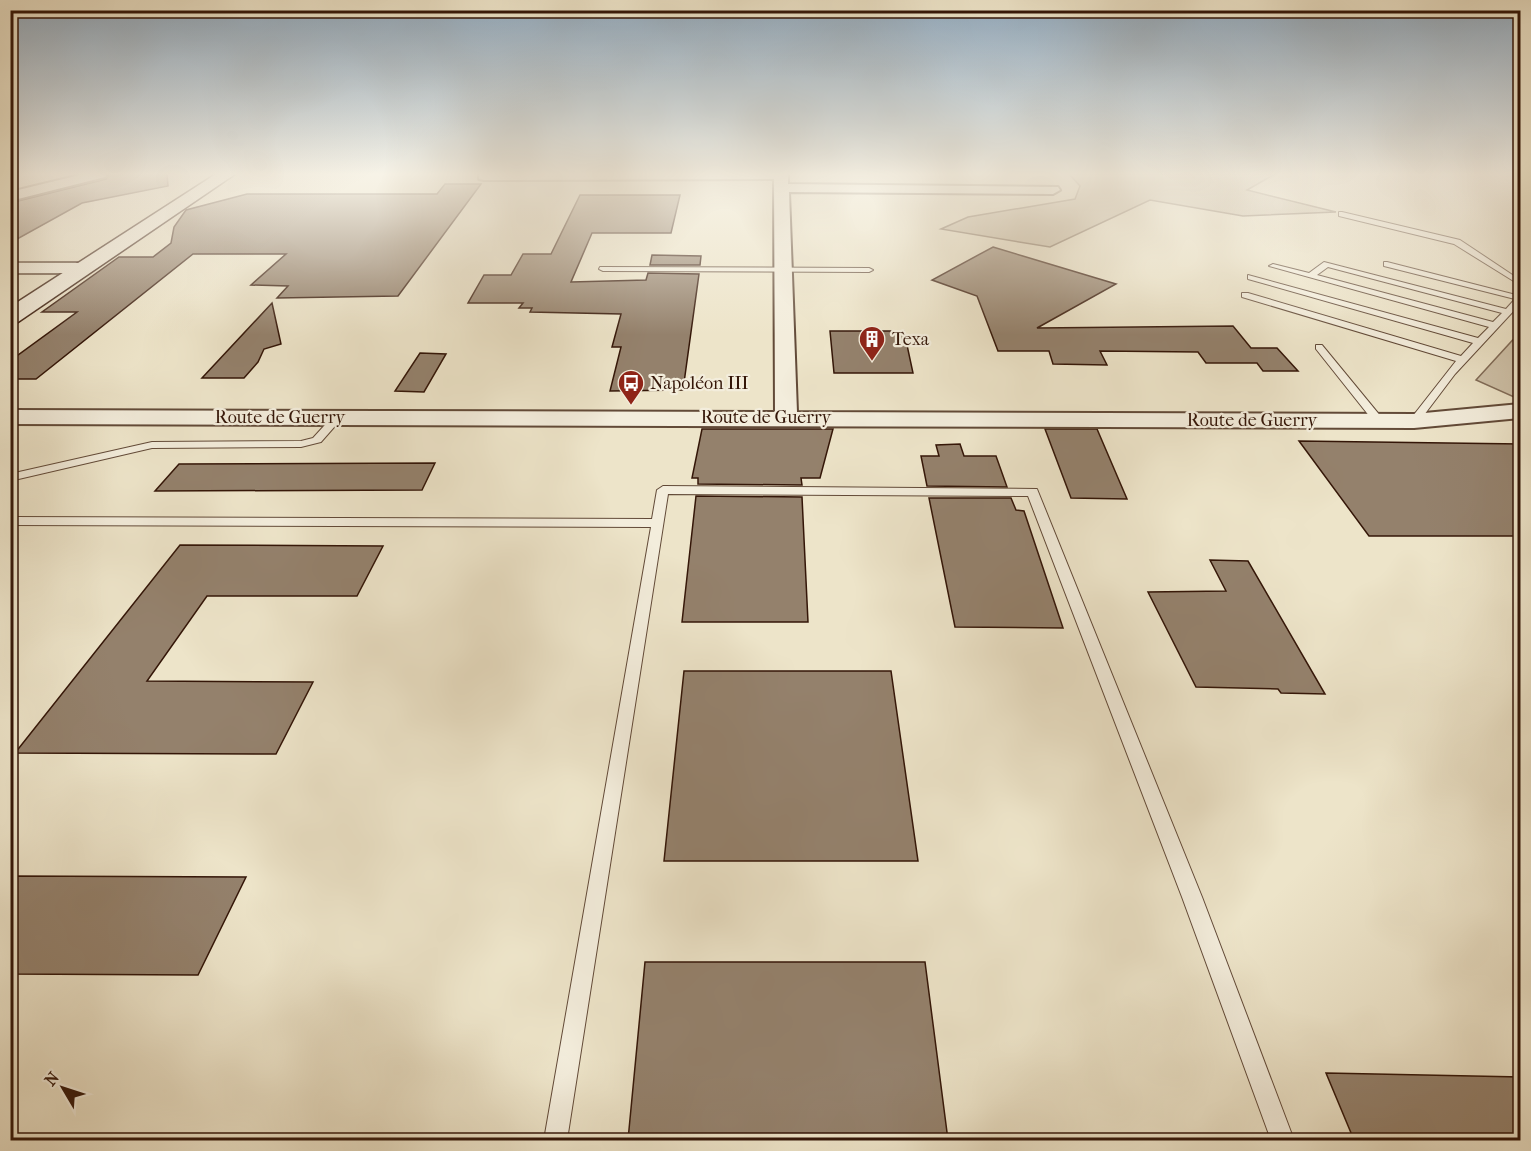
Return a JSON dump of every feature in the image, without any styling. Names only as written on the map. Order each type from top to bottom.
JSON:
[{"type":"main road","points":[[10,317],[131,228]]},
{"type":"main road","points":[[10,310],[142,228]]},
{"type":"street","points":[[782,228],[786,417]]},
{"type":"street","points":[[10,268],[78,268]]},
{"type":"street","name":"Route de Guerry","points":[[10,417],[786,417],[1414,421],[1521,411]]},
{"type":"lane","points":[[1400,228],[1457,242],[1521,283]]},
{"type":"lane","points":[[1310,276],[1327,264],[1509,312]]},
{"type":"lane","points":[[1387,264],[1521,298],[1463,360],[1414,421]]},
{"type":"lane","points":[[1273,266],[1496,326]]},
{"type":"lane","points":[[603,269],[869,270]]},
{"type":"lane","points":[[1251,277],[1481,342]]},
{"type":"lane","points":[[1245,295],[1463,360]]},
{"type":"lane","points":[[1319,347],[1378,420]]},
{"type":"lane","points":[[10,478],[152,445],[301,444],[317,440],[338,417]]},
{"type":"lane","points":[[556,1140],[663,490],[1034,492],[1192,897],[1283,1140]]},
{"type":"lane","points":[[10,521],[658,524]]},
{"type":"shaded area","points":[[944,228],[1091,228],[1050,247],[941,229]]},
{"type":"shaded area","points":[[1520,332],[1520,395],[1514,397],[1476,380]]},
{"type":"building","points":[[10,228],[38,228],[10,243]]},
{"type":"building","points":[[174,228],[449,228],[398,296],[277,298],[288,286],[251,285],[286,254],[193,254],[36,379],[10,379],[10,361],[77,312],[42,312],[119,257],[153,257],[171,243]]},
{"type":"building","points":[[564,228],[672,228],[671,233],[592,233],[571,282],[646,280],[648,273],[699,274],[683,390],[610,391],[621,347],[612,347],[621,314],[530,312],[532,308],[519,308],[523,303],[468,303],[484,275],[511,275],[523,254],[551,254]]},
{"type":"building","points":[[993,247],[1116,284],[1037,328],[1233,326],[1251,348],[1277,348],[1298,371],[1263,371],[1257,363],[1206,363],[1198,352],[1100,351],[1107,365],[1053,364],[1049,351],[998,351],[977,296],[932,280]]},
{"type":"building","points":[[652,255],[701,256],[700,265],[650,265]]},
{"type":"building","points":[[272,303],[281,344],[264,349],[258,362],[244,378],[202,378]]},
{"type":"building","name":"Texa","points":[[830,331],[904,331],[913,373],[834,373]]},
{"type":"building","points":[[420,353],[446,354],[424,392],[395,391]]},
{"type":"building","points":[[702,429],[833,429],[820,478],[801,478],[802,485],[698,484],[698,478],[692,478]]},
{"type":"building","points":[[1045,429],[1097,429],[1127,499],[1071,498]]},
{"type":"building","points":[[1299,441],[1521,444],[1521,536],[1369,536]]},
{"type":"building","points":[[960,444],[964,456],[996,456],[1007,487],[927,486],[921,456],[939,456],[936,445]]},
{"type":"building","points":[[435,463],[422,490],[155,491],[179,464]]},
{"type":"building","points":[[696,496],[802,497],[808,622],[682,622]]},
{"type":"building","points":[[929,498],[1011,498],[1016,510],[1024,511],[1063,628],[955,627]]},
{"type":"building","points":[[180,545],[383,546],[357,596],[207,596],[147,681],[313,682],[276,754],[15,753]]},
{"type":"building","points":[[1210,560],[1248,561],[1325,694],[1281,693],[1278,689],[1196,687],[1148,592],[1226,591]]},
{"type":"building","points":[[684,671],[891,671],[918,861],[664,861]]},
{"type":"building","points":[[10,876],[246,877],[198,975],[10,974]]},
{"type":"building","points":[[645,962],[925,962],[948,1140],[628,1140]]},
{"type":"building","points":[[1326,1073],[1521,1077],[1521,1140],[1354,1140]]},
{"type":"place","name":"Texa","points":[[872,362]]},
{"type":"place","name":"Napoléon III","points":[[631,406]]}]
